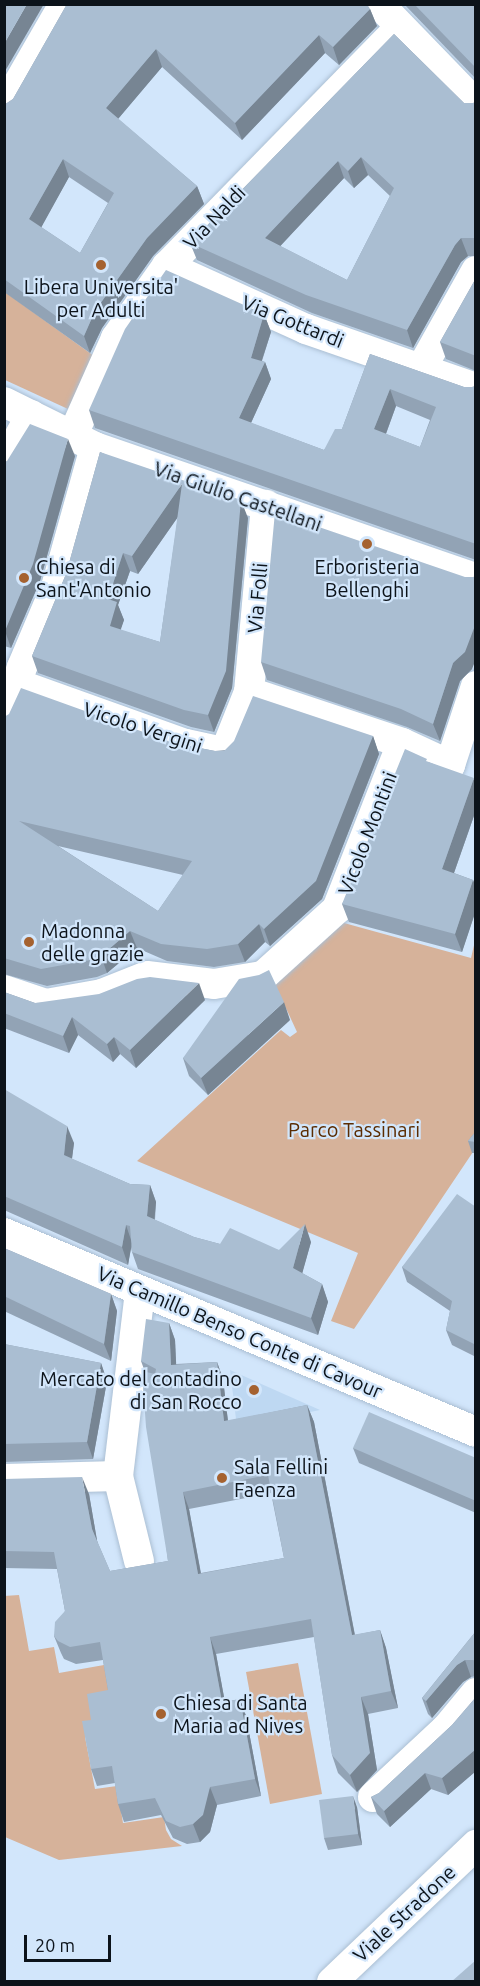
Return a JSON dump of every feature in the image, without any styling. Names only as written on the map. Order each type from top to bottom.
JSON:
[{"type":"street","points":[[4,108],[64,4]]},
{"type":"street","points":[[379,4],[399,28],[476,104]]},
{"type":"street","name":"Via Naldi","points":[[4,719],[15,670],[56,587],[83,442],[117,338],[167,266],[399,28]]},
{"type":"street","name":"Via Gottardi","points":[[167,266],[306,329],[476,388]]},
{"type":"street","points":[[421,369],[476,271]]},
{"type":"street","name":"Via Giulio Castellani","points":[[4,402],[83,442],[476,578]]},
{"type":"street","points":[[4,464],[31,416]]},
{"type":"street","name":"Via Folli","points":[[249,692],[266,505]]},
{"type":"street","name":"Vicolo Vergini","points":[[15,670],[186,744],[225,752],[249,692]]},
{"type":"street","points":[[249,692],[402,743],[450,765],[476,686]]},
{"type":"street","name":"Vicolo Montini","points":[[4,990],[46,1004],[102,994],[147,976],[214,984],[263,976],[337,909],[402,743]]},
{"type":"street","name":"Via Camillo Benso Conte di Cavour","points":[[4,1233],[476,1432]]},
{"type":"street","points":[[140,1291],[118,1476],[140,1561]]},
{"type":"street","points":[[4,1479],[118,1476]]},
{"type":"street","points":[[373,1797],[446,1729],[476,1693]]},
{"type":"street","name":"Viale Stradone","points":[[332,1982],[476,1845]]},
{"type":"shaded area","name":"Mercato del contadino di San Rocco","points":[[230,1370],[320,1410],[237,1427]]},
{"type":"green space","points":[[5,292],[94,356],[68,409],[5,380]]},
{"type":"green space","name":"Parco Tassinari","points":[[344,923],[471,958],[475,941],[475,1149],[354,1329],[331,1321],[358,1253],[137,1161],[281,1030],[290,1037],[297,1032],[273,980]]},
{"type":"green space","points":[[19,1595],[29,1651],[54,1647],[59,1673],[104,1665],[111,1705],[95,1735],[85,1737],[95,1789],[117,1786],[123,1823],[164,1817],[166,1830],[171,1839],[182,1846],[59,1860],[5,1837],[4,1596]]},
{"type":"green space","points":[[298,1663],[322,1794],[270,1804],[246,1672]]},
{"type":"building","points":[[4,4],[27,4],[4,44]]},
{"type":"building","points":[[67,4],[367,4],[370,9],[333,47],[319,35],[235,123],[156,49],[106,108],[197,186],[147,238],[95,311],[84,336],[4,279],[4,105],[13,99]],"holes":[[[63,159],[114,193],[80,253],[29,219]]]},
{"type":"building","points":[[414,4],[476,4],[476,68]]},
{"type":"building","points":[[394,34],[464,103],[476,102],[476,238],[461,238],[455,245],[407,330],[306,295],[190,243]],"holes":[[[361,157],[394,188],[347,280],[265,238],[338,161],[348,171]]]},
{"type":"building","points":[[166,270],[264,314],[251,358],[265,362],[239,418],[324,450],[335,429],[342,429],[370,354],[464,387],[476,386],[476,544],[89,410],[125,329]],"holes":[[[390,389],[436,407],[420,447],[374,429]]]},
{"type":"building","points":[[476,278],[476,356],[440,342]]},
{"type":"building","points":[[30,424],[68,439],[33,564],[5,631],[4,462],[7,461]]},
{"type":"building","points":[[100,452],[241,500],[226,671],[208,715],[184,710],[32,656],[66,574]],"holes":[[[182,484],[160,642],[110,626],[117,602],[108,599],[123,553],[132,556]]]},
{"type":"building","points":[[275,512],[465,577],[476,576],[476,623],[465,652],[453,663],[433,724],[401,709],[261,662]]},
{"type":"building","points":[[21,688],[174,743],[224,751],[234,741],[253,696],[373,736],[316,881],[264,929],[259,924],[238,944],[207,949],[161,944],[130,931],[101,956],[41,969],[4,958],[4,717],[9,714]],"holes":[[[19,821],[192,861],[158,911]]]},
{"type":"building","points":[[405,749],[427,759],[426,761],[474,778],[442,869],[473,880],[455,934],[342,904]]},
{"type":"building","points":[[269,970],[284,1002],[201,1078],[183,1058],[239,979],[259,975]]},
{"type":"building","points":[[150,977],[199,983],[130,1050],[114,1037],[107,1044],[72,1017],[63,1036],[4,1013],[4,992],[35,1003],[99,994],[137,979]]},
{"type":"building","points":[[4,1089],[67,1126],[64,1155],[130,1184],[150,1185],[147,1216],[194,1237],[220,1244],[230,1228],[279,1250],[305,1224],[293,1268],[322,1284],[311,1318],[132,1252],[130,1226],[126,1225],[122,1247],[4,1196]]},
{"type":"building","points":[[476,1131],[476,1142],[468,1141]]},
{"type":"building","points":[[457,1194],[476,1207],[476,1345],[446,1330],[452,1301],[402,1267]]},
{"type":"building","points":[[4,1248],[111,1294],[104,1344],[4,1296]]},
{"type":"building","points":[[146,1319],[169,1323],[171,1365],[217,1362],[224,1421],[307,1405],[352,1635],[380,1630],[391,1691],[361,1697],[370,1753],[350,1775],[332,1755],[311,1619],[210,1637],[222,1702],[240,1699],[255,1779],[210,1787],[203,1815],[193,1824],[180,1827],[166,1821],[155,1798],[118,1804],[112,1766],[91,1769],[82,1721],[91,1720],[87,1694],[108,1690],[100,1642],[70,1647],[58,1641],[54,1636],[55,1622],[65,1611],[54,1552],[4,1551],[4,1479],[82,1477],[92,1529],[110,1571],[168,1561],[146,1427],[142,1371],[155,1374],[156,1369],[141,1361]],"holes":[[[268,1475],[284,1558],[198,1574],[183,1492]]]},
{"type":"building","points":[[4,1344],[101,1363],[87,1442],[4,1444]]},
{"type":"building","points":[[369,1412],[476,1458],[476,1501],[353,1448]]},
{"type":"building","points":[[476,1631],[476,1661],[465,1660],[457,1665],[426,1701],[422,1698]]},
{"type":"building","points":[[476,1697],[476,1749],[442,1778],[425,1773],[384,1811],[371,1797],[379,1793],[452,1725]]},
{"type":"building","points":[[353,1796],[358,1834],[324,1838],[319,1800]]},
{"type":"building","points":[[476,1960],[476,1982],[451,1982]]},
{"type":"place","name":"Libera Universita' per Adulti","points":[[101,265]]},
{"type":"place","name":"Erboristeria Bellenghi","points":[[367,544]]},
{"type":"place","name":"Chiesa di Sant'Antonio","points":[[24,578]]},
{"type":"place","name":"Madonna delle grazie","points":[[29,942]]},
{"type":"place","name":"Mercato del contadino di San Rocco","points":[[254,1390]]},
{"type":"place","name":"Sala Fellini Faenza","points":[[222,1478]]},
{"type":"place","name":"Chiesa di Santa Maria ad Nives","points":[[161,1714]]}]
